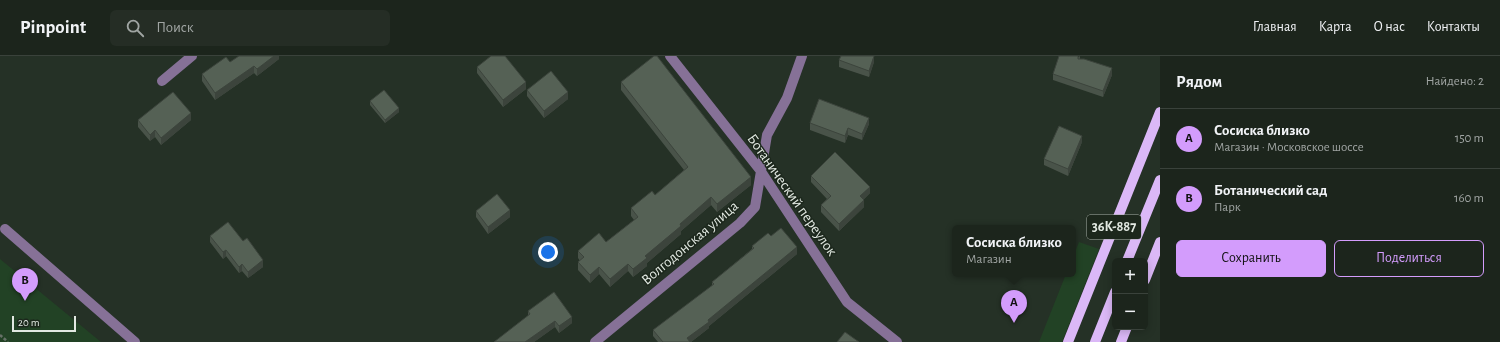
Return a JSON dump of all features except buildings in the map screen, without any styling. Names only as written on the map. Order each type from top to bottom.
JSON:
[{"type":"main road","name":"36К-887","points":[[1068,342],[1160,112]]},
{"type":"main road","name":"36К-887","points":[[1128,258],[1160,180]]},
{"type":"main road","name":"36К-887","points":[[1148,272],[1160,242]]},
{"type":"main road","points":[[1095,342],[1114,294]]},
{"type":"main road","points":[[1121,342],[1126,330]]},
{"type":"street","points":[[162,81],[192,56]]},
{"type":"street","name":"Ботанический переулок","points":[[670,56],[760,170],[847,302],[897,342]]},
{"type":"street","name":"Волгодонская улица","points":[[595,342],[740,223],[755,207],[767,135],[786,98],[802,56]]},
{"type":"street","points":[[5,229],[135,342]]},
{"type":"path","points":[[0,335],[8,342]]},
{"type":"green space","points":[[1079,242],[1099,249],[1062,342],[1039,342],[1065,277],[1076,277],[1076,250]]},
{"type":"green space","points":[[0,259],[101,342],[0,342]]},
{"type":"place","name":"Ботанический сад","points":[[25,301]]},
{"type":"place","name":"Сосиска близко","points":[[1014,323]]}]
